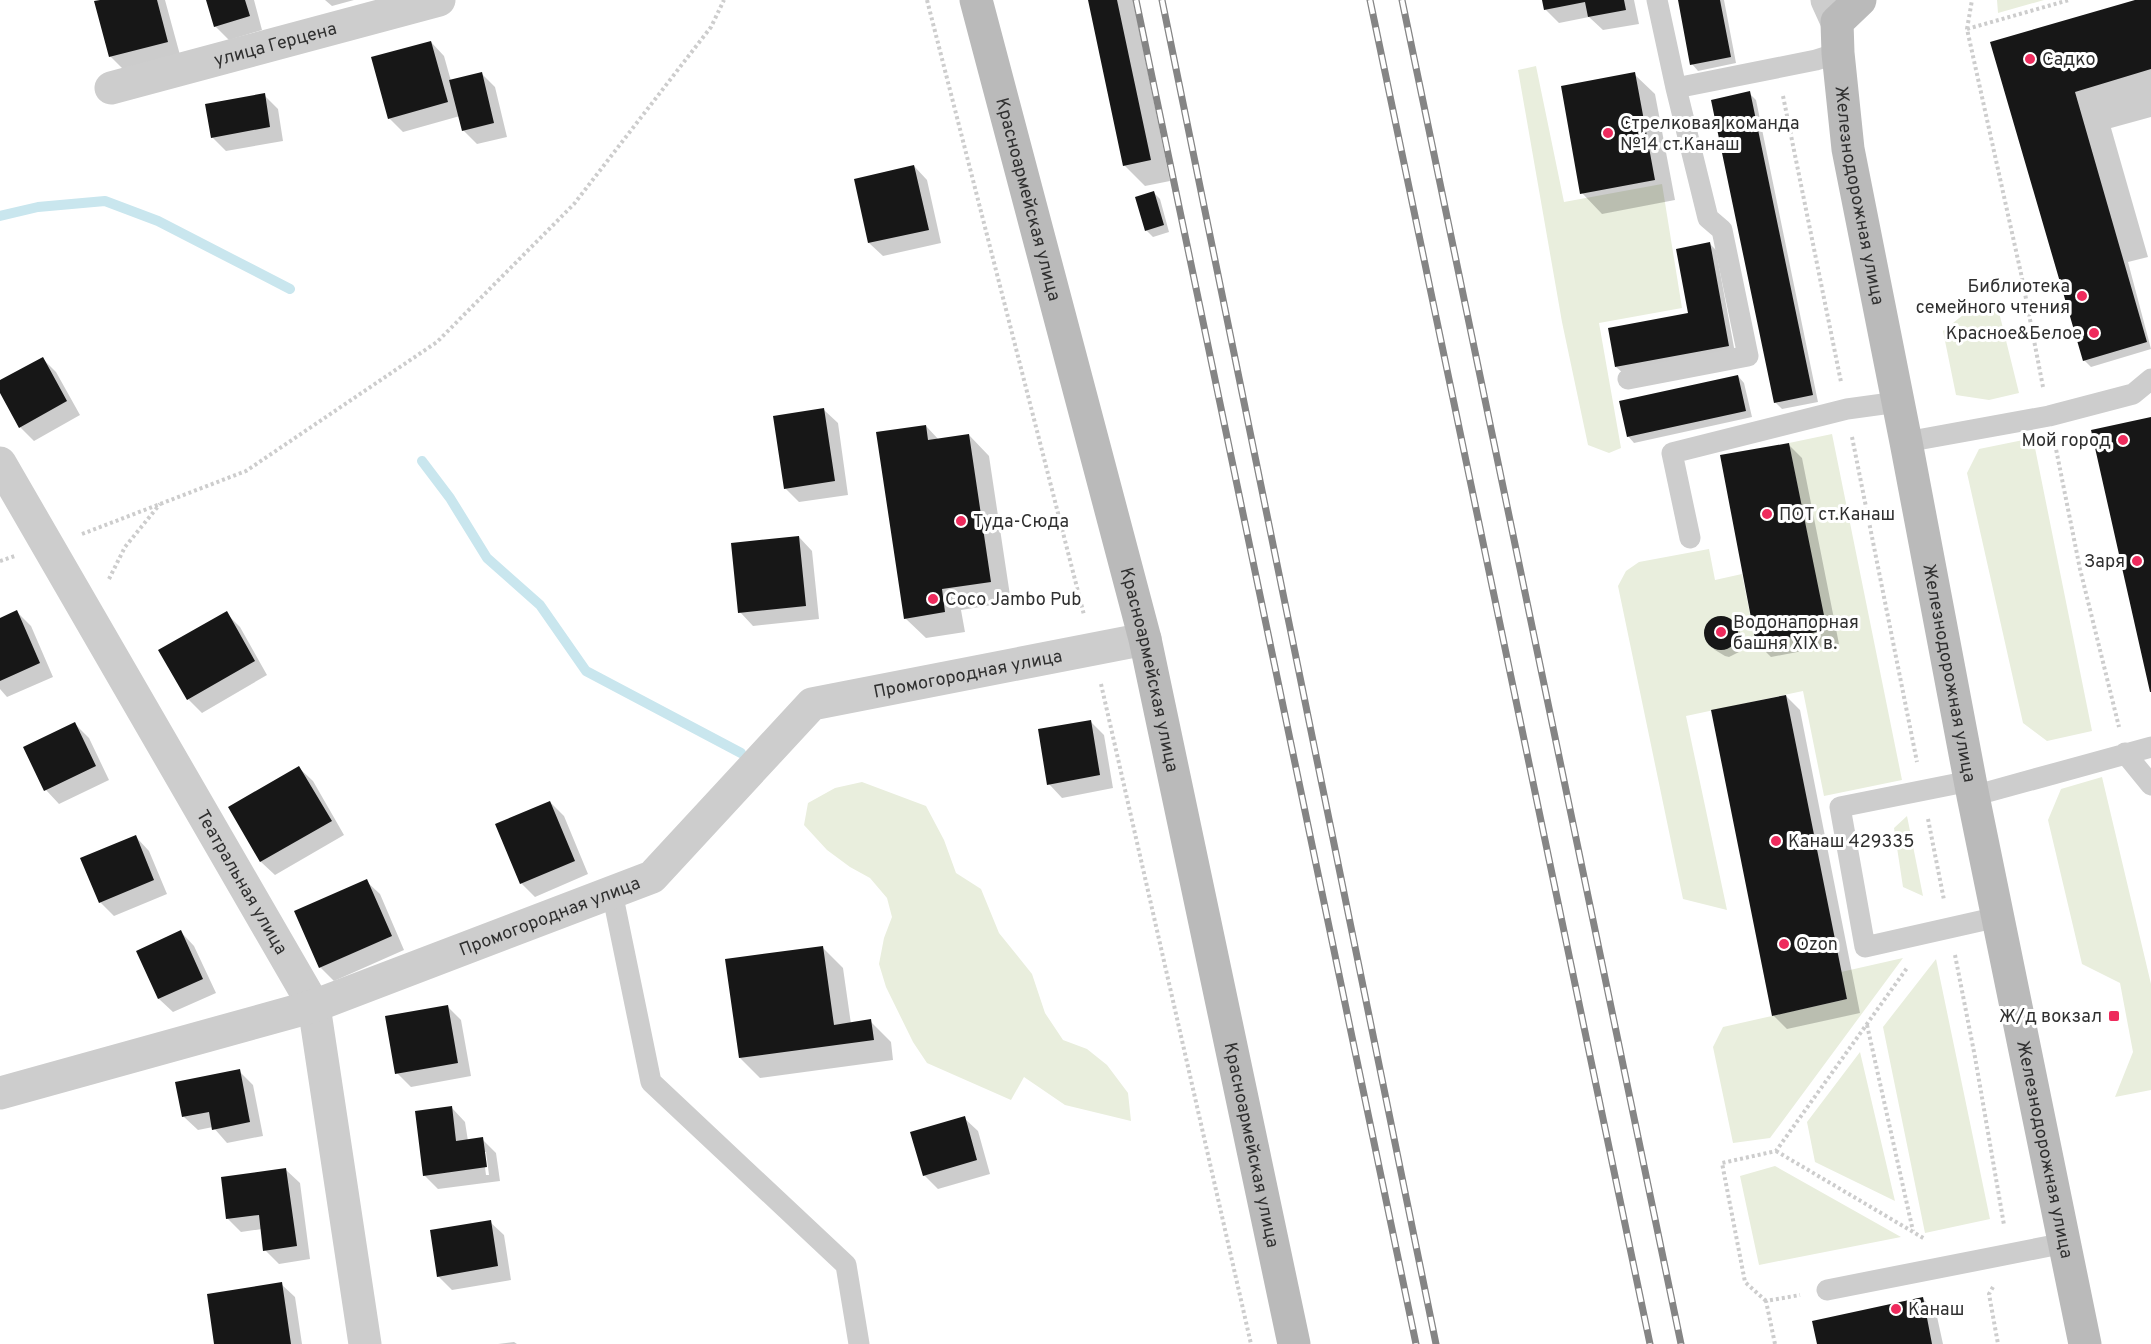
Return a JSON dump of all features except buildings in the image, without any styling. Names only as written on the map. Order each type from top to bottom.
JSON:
[{"type":"main road","name":"Красноармейская улица","points":[[976,0],[1145,639],[1294,1344]]},
{"type":"main road","name":"Железнодорожная улица","points":[[1840,19],[1848,149],[1971,788],[2085,1344]]},
{"type":"street","name":"улица Герцена","points":[[111,88],[439,0]]},
{"type":"street","name":"Театральная улица","points":[[0,463],[314,1006],[365,1344]]},
{"type":"street","name":"Промогородная улица","points":[[0,1092],[314,1006],[652,877],[812,704],[1145,639]]},
{"type":"lane","points":[[1628,379],[1748,356],[1722,230],[1708,218],[1657,0]]},
{"type":"lane","points":[[1676,88],[1777,67],[1840,19]]},
{"type":"lane","points":[[1906,442],[2049,416],[2133,394],[2151,379]]},
{"type":"lane","points":[[1690,538],[1672,453],[1847,409],[1898,402]]},
{"type":"lane","points":[[1998,917],[1865,947],[1840,807],[1923,792],[1971,788],[2151,747]]},
{"type":"lane","points":[[2126,753],[2151,785]]},
{"type":"lane","points":[[612,892],[651,1082],[846,1265],[859,1344]]},
{"type":"lane","points":[[1827,1290],[2065,1243]]},
{"type":"path","points":[[49,547],[246,471],[437,342],[574,204],[711,27],[724,0]]},
{"type":"path","points":[[1972,0],[1967,29],[2022,278],[2080,569],[2126,753]]},
{"type":"path","points":[[1967,29],[2069,0]]},
{"type":"path","points":[[1777,67],[1923,792],[1941,929],[1975,1057],[2005,1233],[2011,1254],[1989,1294],[1998,1344]]},
{"type":"path","points":[[94,624],[108,581],[125,547],[161,504]]},
{"type":"path","points":[[1775,1344],[1766,1301],[1745,1282],[1722,1163],[1776,1151],[1867,1024],[1941,929]]},
{"type":"path","points":[[1867,1024],[1913,1232]]},
{"type":"path","points":[[1776,1151],[1965,1263]]},
{"type":"path","points":[[1766,1301],[1827,1290]]},
{"type":"green space","points":[[1997,0],[2044,0],[1998,13]]},
{"type":"green space","points":[[1536,66],[1564,202],[1662,184],[1682,308],[1599,323],[1621,448],[1609,453],[1588,445],[1562,322],[1518,70]]},
{"type":"green space","points":[[1997,304],[2019,393],[1989,400],[1956,395],[1943,331],[1968,311]]},
{"type":"green space","points":[[1832,434],[1902,780],[1824,796],[1803,691],[1686,716],[1727,910],[1683,899],[1618,586],[1626,571],[1639,562],[1709,549],[1715,580],[1742,574],[1756,644],[1826,630],[1789,443]]},
{"type":"green space","points":[[2033,438],[2092,731],[2047,741],[2023,723],[1967,473],[1979,449]]},
{"type":"green space","points":[[2102,777],[2151,984],[2151,1090],[2115,1097],[2133,1052],[2120,983],[2082,964],[2048,820],[2061,789]]},
{"type":"green space","points":[[862,782],[926,806],[944,840],[956,873],[981,889],[999,933],[1032,974],[1045,1013],[1063,1040],[1087,1049],[1107,1065],[1128,1093],[1131,1121],[1065,1105],[1024,1077],[1011,1100],[927,1063],[913,1042],[886,987],[879,964],[884,938],[892,917],[887,898],[870,878],[827,850],[804,825],[808,803],[835,788]]},
{"type":"green space","points":[[1907,816],[1923,896],[1903,887],[1894,828]]},
{"type":"green space","points":[[1903,958],[1770,1138],[1733,1143],[1713,1047],[1723,1027],[1847,999],[1841,972]]},
{"type":"green space","points":[[1936,959],[1990,1219],[1925,1233],[1883,1027]]},
{"type":"green space","points":[[1860,1052],[1895,1201],[1815,1162],[1807,1122]]},
{"type":"green space","points":[[1775,1166],[1901,1237],[1759,1265],[1740,1176]]},
{"type":"waterway","points":[[0,216],[38,207],[105,201],[158,221],[290,289]]},
{"type":"waterway","points":[[422,461],[450,498],[487,558],[540,605],[586,671],[741,753]]},
{"type":"railway","points":[[1136,0],[1416,1344]]},
{"type":"railway","points":[[1162,0],[1436,1344]]},
{"type":"railway","points":[[1370,0],[1650,1344]]},
{"type":"railway","points":[[1402,0],[1681,1344]]},
{"type":"place","name":"Садко","points":[[2030,59]]},
{"type":"place","name":"Стрелковая команда №14 ст.Канаш","points":[[1608,133]]},
{"type":"place","name":"Библиотека семейного чтения","points":[[2082,296]]},
{"type":"place","name":"Красное&Белое","points":[[2094,333]]},
{"type":"place","name":"Мой город","points":[[2123,440]]},
{"type":"place","name":"ПОТ ст.Канаш","points":[[1767,514]]},
{"type":"place","name":"Туда-Сюда","points":[[961,521]]},
{"type":"place","name":"Заря","points":[[2137,561]]},
{"type":"place","name":"Coco Jambo Pub","points":[[933,599]]},
{"type":"place","name":"Водонапорная башня XIX в.","points":[[1721,632]]},
{"type":"place","name":"Канаш 429335","points":[[1776,841]]},
{"type":"place","name":"Ozon","points":[[1784,944]]},
{"type":"place","name":"Ж/д вокзал","points":[[2114,1016]]},
{"type":"place","name":"Канаш","points":[[1896,1309]]}]
